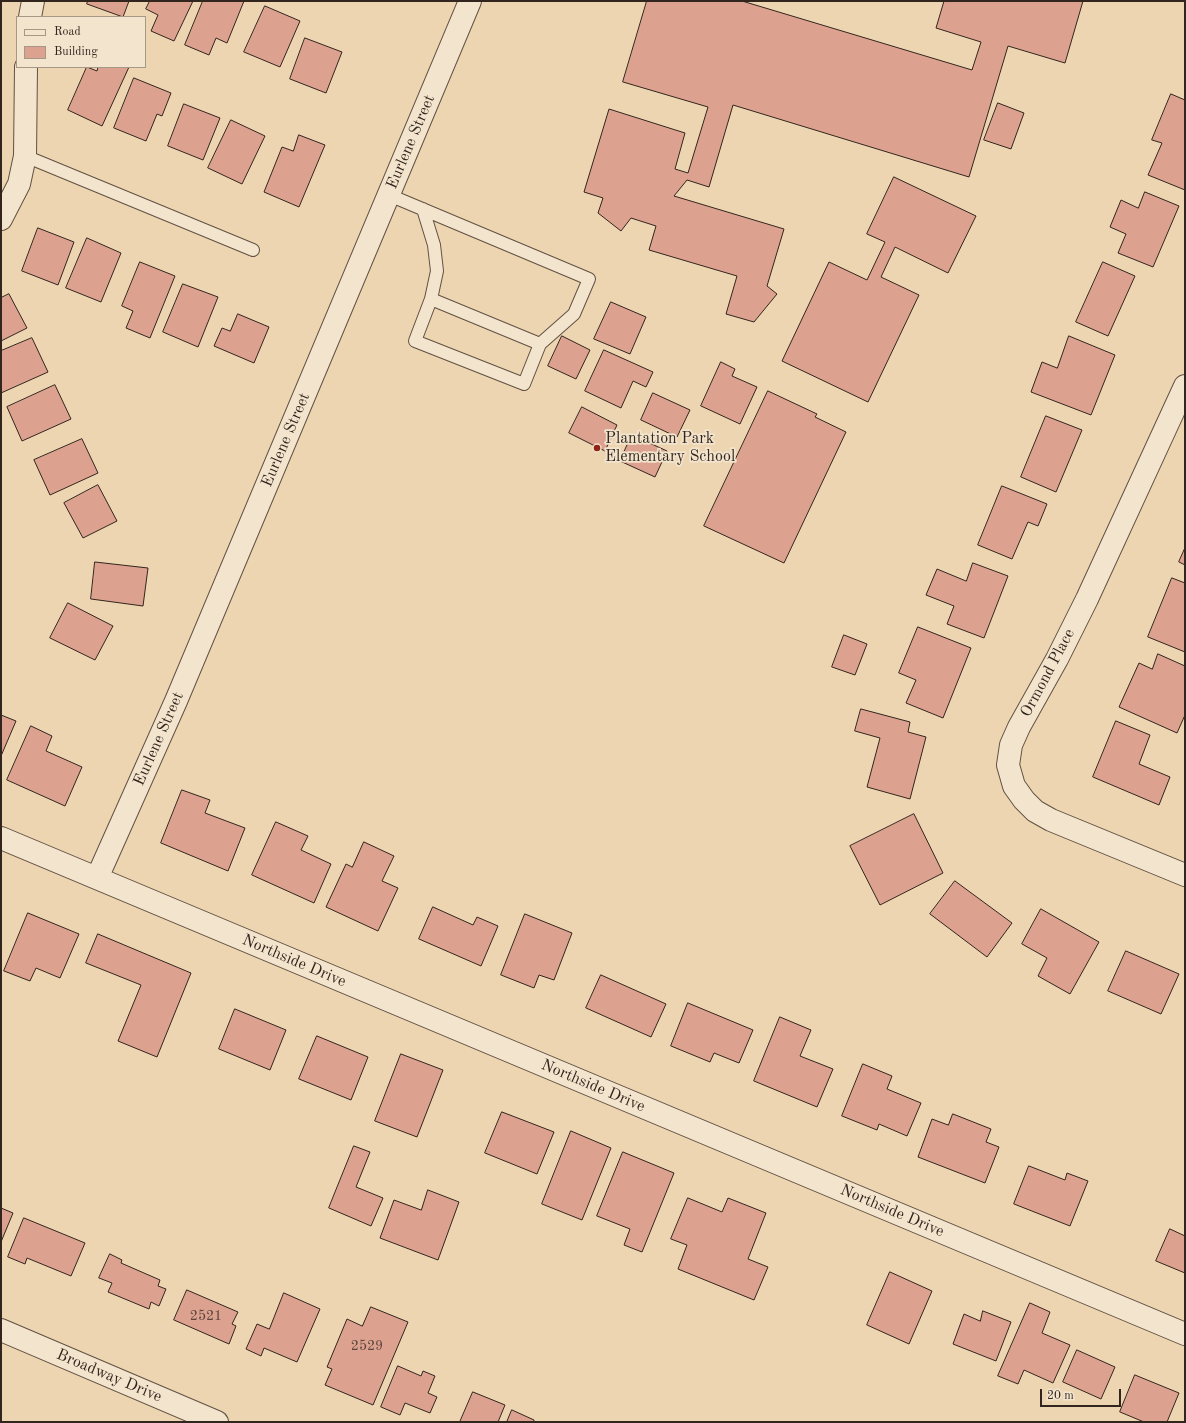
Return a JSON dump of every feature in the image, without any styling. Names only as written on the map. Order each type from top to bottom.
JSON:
[{"type":"street","points":[[30,16],[33,1]]},
{"type":"street","name":"Eurlene Street","points":[[98,878],[176,701],[470,1]]},
{"type":"street","points":[[1,219],[19,184],[25,156],[26,68]]},
{"type":"street","name":"Ormond Place","points":[[1185,386],[1088,599],[1019,727],[1011,745],[1008,765],[1014,786],[1035,812],[1185,875]]},
{"type":"street","name":"Northside Drive","points":[[1,838],[1185,1334]]},
{"type":"street","name":"Broadway Drive","points":[[1,1330],[217,1422]]},
{"type":"lane","points":[[25,156],[254,250]]},
{"type":"lane","points":[[389,195],[423,209],[589,279],[574,314],[540,344],[524,384],[415,341],[431,299],[437,271],[434,245],[423,209]]},
{"type":"lane","points":[[431,299],[540,344]]},
{"type":"building","points":[[88,1],[129,1],[123,16],[87,4]]},
{"type":"building","points":[[150,1],[193,1],[174,41],[151,31],[158,15],[146,9]]},
{"type":"building","points":[[203,1],[244,1],[227,43],[216,38],[209,55],[185,45]]},
{"type":"building","points":[[647,1],[742,1],[972,70],[981,42],[936,28],[944,1],[1083,1],[1065,63],[1008,46],[969,177],[733,105],[709,187],[687,180],[674,196],[784,229],[767,286],[777,294],[754,322],[726,314],[737,276],[649,250],[656,226],[631,218],[621,231],[598,213],[603,198],[584,192],[609,109],[685,133],[675,169],[688,173],[708,107],[623,82]]},
{"type":"building","points":[[265,6],[300,21],[280,67],[244,52]]},
{"type":"building","points":[[305,38],[342,52],[326,93],[290,79]]},
{"type":"building","points":[[87,68],[97,71],[98,68],[129,68],[102,126],[68,110]]},
{"type":"building","points":[[134,78],[171,93],[162,116],[157,114],[146,141],[114,128]]},
{"type":"building","points":[[1171,94],[1185,100],[1185,190],[1148,175],[1162,143],[1152,140]]},
{"type":"building","points":[[998,103],[1024,113],[1011,149],[984,140]]},
{"type":"building","points":[[184,104],[220,118],[203,160],[168,146]]},
{"type":"building","points":[[231,120],[265,136],[242,184],[208,168]]},
{"type":"building","points":[[299,135],[325,145],[299,207],[264,192],[282,147],[293,151]]},
{"type":"building","points":[[894,177],[976,216],[948,273],[895,247],[881,277],[919,295],[868,402],[782,361],[829,262],[867,280],[885,242],[867,234]]},
{"type":"building","points":[[1145,192],[1179,206],[1153,267],[1118,253],[1126,234],[1110,227],[1121,200],[1138,208]]},
{"type":"building","points":[[38,228],[74,242],[58,285],[22,271]]},
{"type":"building","points":[[87,238],[121,253],[101,302],[66,288]]},
{"type":"building","points":[[140,262],[175,276],[150,338],[126,328],[133,311],[122,306]]},
{"type":"building","points":[[1103,262],[1135,276],[1108,336],[1076,322]]},
{"type":"building","points":[[183,284],[218,297],[198,347],[163,332]]},
{"type":"building","points":[[9,294],[27,328],[1,341],[1,298]]},
{"type":"building","points":[[611,302],[646,317],[630,354],[594,339]]},
{"type":"building","points":[[238,314],[269,327],[254,363],[214,346],[222,328],[230,331]]},
{"type":"building","points":[[562,336],[590,350],[576,379],[548,366]]},
{"type":"building","points":[[1069,336],[1115,355],[1091,415],[1031,392],[1042,362],[1057,368]]},
{"type":"building","points":[[32,338],[48,372],[1,393],[1,351]]},
{"type":"building","points":[[604,350],[653,372],[646,387],[633,381],[621,408],[585,391]]},
{"type":"building","points":[[721,362],[735,369],[732,376],[757,387],[740,424],[701,406]]},
{"type":"building","points":[[55,385],[71,419],[22,441],[7,407]]},
{"type":"building","points":[[768,391],[817,414],[815,417],[846,432],[784,563],[704,526]]},
{"type":"building","points":[[653,393],[690,410],[677,437],[641,420]]},
{"type":"building","points":[[582,407],[617,425],[605,451],[569,433]]},
{"type":"building","points":[[1046,416],[1082,430],[1056,492],[1021,477]]},
{"type":"building","points":[[632,435],[667,451],[655,477],[620,461]]},
{"type":"building","points":[[82,439],[98,473],[50,495],[34,460]]},
{"type":"building","points":[[98,485],[117,521],[83,538],[64,503]]},
{"type":"building","points":[[1002,486],[1047,504],[1038,526],[1028,522],[1012,559],[978,545]]},
{"type":"building","points":[[1185,548],[1185,565],[1179,562]]},
{"type":"building","points":[[95,562],[148,568],[143,606],[91,599]]},
{"type":"building","points":[[973,563],[1008,576],[984,638],[947,624],[954,606],[926,595],[937,569],[966,581]]},
{"type":"building","points":[[1172,578],[1185,583],[1185,652],[1148,637]]},
{"type":"building","points":[[68,603],[113,626],[95,660],[50,638]]},
{"type":"building","points":[[918,627],[971,648],[943,718],[906,703],[916,680],[899,673]]},
{"type":"building","points":[[844,635],[867,644],[855,675],[832,667]]},
{"type":"building","points":[[1158,654],[1185,666],[1185,715],[1177,733],[1119,707],[1139,663],[1152,669]]},
{"type":"building","points":[[861,709],[910,722],[908,732],[926,737],[910,799],[867,787],[880,738],[855,731]]},
{"type":"building","points":[[1,715],[16,721],[1,756]]},
{"type":"building","points":[[1116,721],[1150,735],[1139,764],[1170,777],[1159,805],[1093,777]]},
{"type":"building","points":[[31,726],[52,736],[46,751],[82,767],[65,806],[7,780]]},
{"type":"building","points":[[182,790],[210,800],[205,813],[245,828],[228,871],[161,843]]},
{"type":"building","points":[[914,814],[943,873],[880,905],[850,846]]},
{"type":"building","points":[[276,822],[308,836],[301,850],[331,864],[314,903],[252,875]]},
{"type":"building","points":[[364,842],[394,856],[382,881],[398,888],[378,931],[326,907],[346,864],[352,867]]},
{"type":"building","points":[[955,881],[1012,923],[987,957],[930,914]]},
{"type":"building","points":[[433,907],[473,925],[477,917],[498,926],[481,966],[419,939]]},
{"type":"building","points":[[1041,909],[1099,942],[1070,994],[1038,976],[1047,958],[1022,944]]},
{"type":"building","points":[[28,913],[79,934],[60,978],[36,968],[30,981],[4,971]]},
{"type":"building","points":[[525,914],[572,933],[554,980],[539,975],[534,988],[501,975]]},
{"type":"building","points":[[98,934],[191,973],[157,1057],[118,1041],[141,985],[86,963]]},
{"type":"building","points":[[1126,951],[1179,974],[1161,1014],[1108,991]]},
{"type":"building","points":[[601,975],[666,1004],[651,1037],[586,1008]]},
{"type":"building","points":[[688,1003],[753,1030],[739,1063],[714,1053],[710,1062],[671,1046]]},
{"type":"building","points":[[235,1009],[286,1030],[270,1070],[219,1049]]},
{"type":"building","points":[[780,1017],[811,1030],[800,1056],[833,1069],[817,1107],[754,1081]]},
{"type":"building","points":[[317,1036],[368,1057],[351,1100],[299,1079]]},
{"type":"building","points":[[401,1054],[443,1070],[417,1137],[375,1121]]},
{"type":"building","points":[[863,1064],[892,1076],[887,1089],[921,1103],[907,1136],[879,1124],[877,1130],[842,1116]]},
{"type":"building","points":[[502,1112],[554,1132],[537,1174],[485,1153]]},
{"type":"building","points":[[953,1114],[991,1129],[986,1142],[999,1147],[985,1183],[918,1157],[932,1119],[948,1125]]},
{"type":"building","points":[[571,1131],[611,1148],[582,1220],[542,1204]]},
{"type":"building","points":[[354,1146],[370,1152],[356,1187],[383,1198],[371,1226],[329,1208]]},
{"type":"building","points":[[623,1152],[674,1173],[642,1252],[624,1245],[630,1229],[597,1216]]},
{"type":"building","points":[[1029,1166],[1065,1180],[1067,1173],[1088,1181],[1070,1226],[1014,1204]]},
{"type":"building","points":[[428,1190],[459,1202],[438,1260],[380,1238],[394,1200],[421,1210]]},
{"type":"building","points":[[688,1198],[722,1212],[728,1198],[766,1213],[748,1259],[768,1267],[754,1300],[678,1269],[687,1245],[671,1239]]},
{"type":"building","points":[[1,1208],[13,1213],[1,1242]]},
{"type":"building","points":[[24,1218],[85,1243],[71,1276],[27,1258],[25,1264],[8,1257]]},
{"type":"building","points":[[1170,1229],[1185,1236],[1185,1273],[1156,1261]]},
{"type":"building","points":[[110,1254],[122,1260],[121,1263],[160,1280],[158,1286],[166,1289],[159,1306],[151,1302],[149,1309],[108,1292],[112,1283],[99,1278]]},
{"type":"building","points":[[890,1272],[932,1291],[909,1344],[867,1325]]},
{"type":"building","points":[[187,1290],[238,1312],[232,1324],[236,1326],[229,1344],[174,1320]]},
{"type":"building","points":[[284,1293],[320,1309],[297,1362],[264,1348],[261,1356],[246,1349],[257,1324],[269,1329]]},
{"type":"building","points":[[1030,1303],[1050,1312],[1042,1333],[1070,1345],[1053,1383],[1024,1370],[1018,1384],[998,1376]]},
{"type":"building","points":[[371,1307],[408,1322],[373,1405],[325,1385],[332,1369],[327,1367],[347,1319],[362,1326]]},
{"type":"building","points":[[983,1311],[1011,1322],[996,1361],[953,1344],[964,1314],[980,1321]]},
{"type":"building","points":[[1077,1350],[1115,1367],[1101,1399],[1063,1382]]},
{"type":"building","points":[[398,1366],[421,1376],[423,1371],[435,1376],[428,1393],[437,1397],[430,1413],[405,1403],[400,1415],[381,1407]]},
{"type":"building","points":[[1135,1375],[1179,1393],[1167,1422],[1144,1422],[1120,1412]]},
{"type":"building","points":[[473,1392],[505,1405],[498,1422],[460,1422]]},
{"type":"building","points":[[512,1410],[534,1420],[534,1422],[507,1422]]},
{"type":"place","name":"Plantation Park Elementary School","points":[[597,448]]}]
